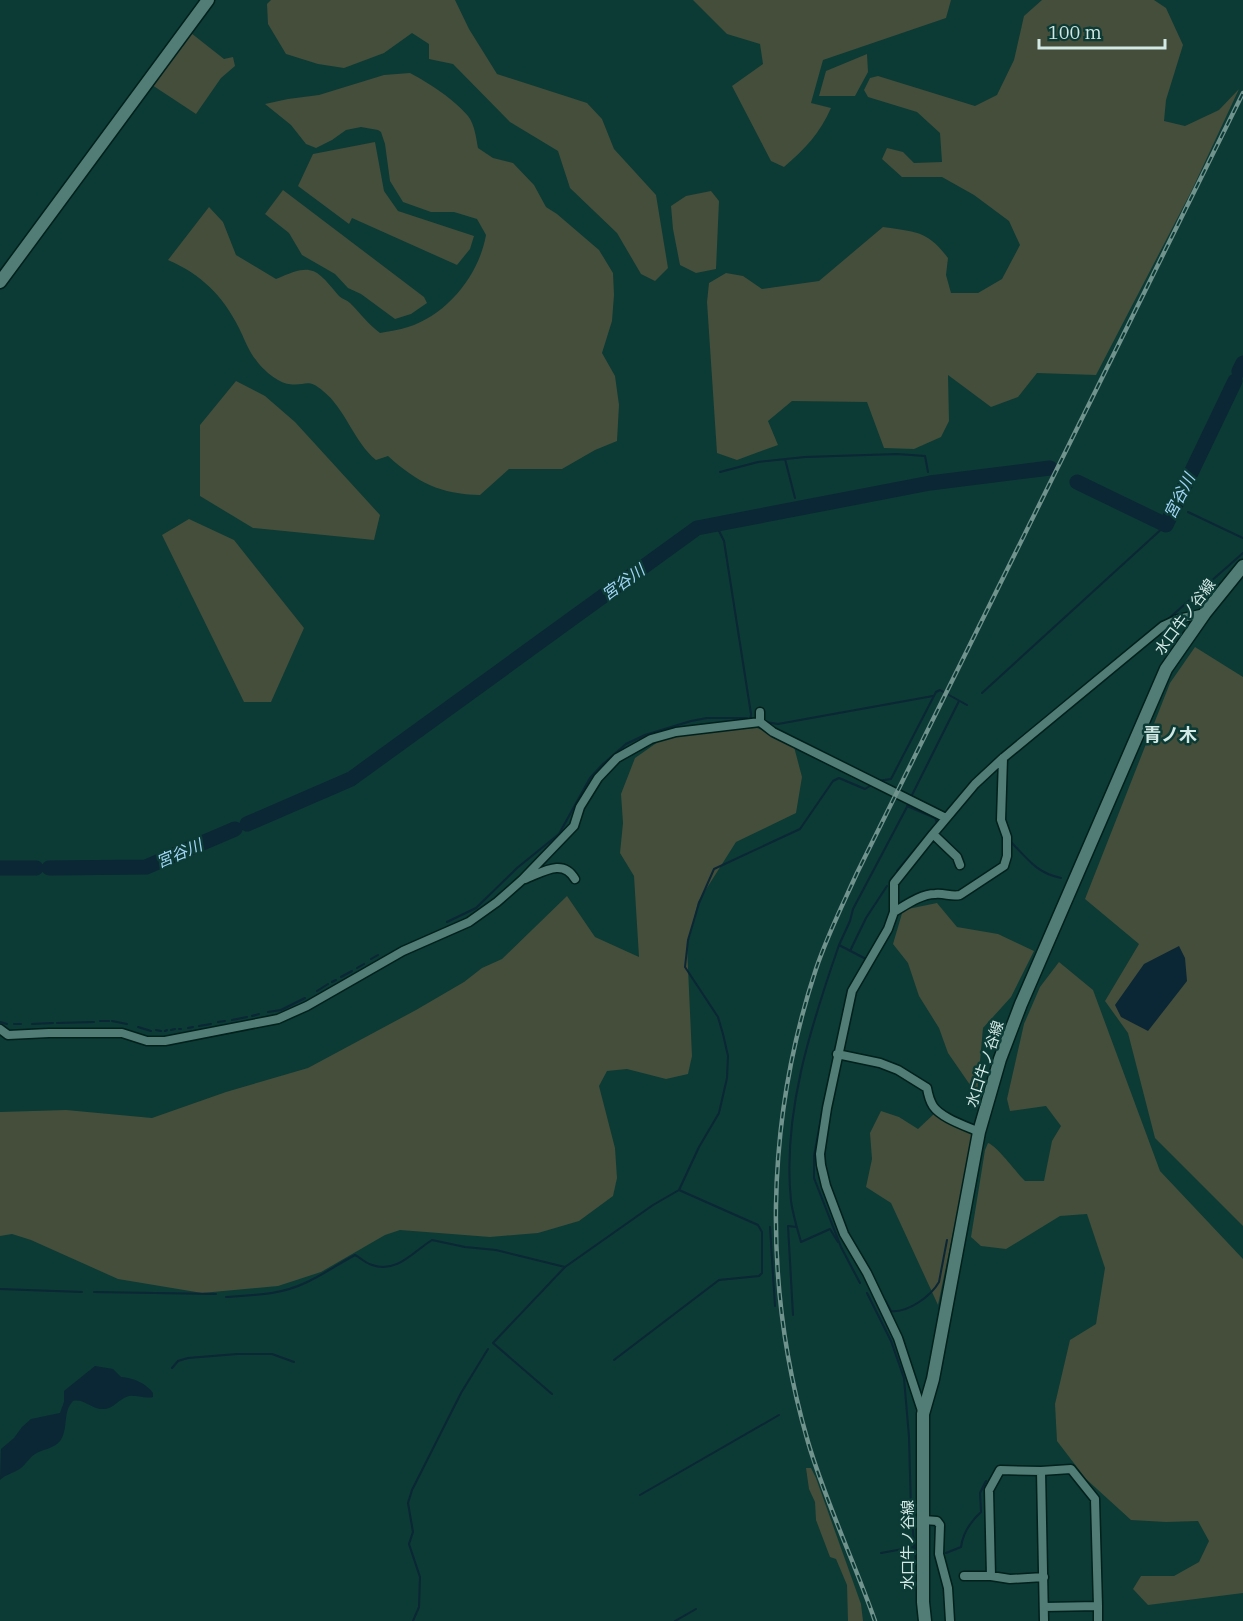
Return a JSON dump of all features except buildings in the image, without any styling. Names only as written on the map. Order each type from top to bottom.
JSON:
[{"type":"main road","points":[[0,282],[208,0]]},
{"type":"main road","name":"水口牛ノ谷線","points":[[925,1621],[923,1602],[923,1414],[933,1379],[979,1132],[1000,1059],[1021,1004],[1166,669],[1205,613],[1243,566]]},
{"type":"street","points":[[923,1414],[898,1338],[867,1274],[844,1234],[826,1186],[820,1154],[837,1054],[852,991],[888,929],[894,912],[894,883],[975,784],[1003,758],[1163,626],[1178,619],[1205,613]]},
{"type":"street","points":[[760,712],[760,722]]},
{"type":"street","points":[[0,1029],[8,1035],[122,1033],[147,1041],[165,1041],[257,1025],[308,1006],[403,951],[469,922],[497,902],[522,880],[574,826],[580,807],[598,778],[617,758],[651,739],[676,732],[760,722],[773,732],[946,818]]},
{"type":"street","points":[[894,912],[932,894],[943,893],[952,897],[960,895],[1004,866],[1007,856],[1007,837],[1001,820],[1003,758]]},
{"type":"street","points":[[933,834],[957,857],[960,865]]},
{"type":"street","points":[[522,880],[550,868],[563,867],[575,879]]},
{"type":"street","points":[[837,1054],[880,1063],[898,1070],[927,1088],[936,1110],[979,1132]]},
{"type":"street","points":[[991,1576],[988,1490],[1000,1470],[1071,1469],[1095,1499],[1098,1621]]},
{"type":"street","points":[[1041,1471],[1044,1621]]},
{"type":"street","points":[[924,1520],[937,1521],[940,1525],[939,1554],[948,1588],[950,1621]]},
{"type":"street","points":[[964,1576],[1010,1579],[1044,1577]]},
{"type":"street","points":[[1044,1607],[1098,1606]]},
{"type":"green space","points":[[271,0],[455,0],[469,29],[497,74],[587,103],[602,119],[614,149],[656,195],[668,268],[655,281],[641,274],[617,233],[570,188],[558,151],[510,122],[453,64],[429,59],[429,44],[412,33],[384,53],[344,68],[318,64],[286,54],[268,24],[267,4]]},
{"type":"green space","points":[[693,0],[951,0],[946,18],[823,60],[811,103],[831,108],[811,140],[784,167],[771,161],[732,86],[763,64],[760,44],[727,34]]},
{"type":"green space","points":[[1042,0],[1154,0],[1166,8],[1183,45],[1166,100],[1164,121],[1185,126],[1219,110],[1239,89],[1191,192],[1096,375],[1037,373],[1018,397],[991,407],[948,375],[949,421],[941,437],[914,449],[884,448],[867,402],[792,401],[768,421],[778,445],[737,460],[717,453],[707,302],[709,283],[726,273],[743,276],[762,289],[819,281],[883,227],[920,234],[933,242],[948,258],[946,275],[951,293],[978,293],[1002,279],[1020,245],[1009,221],[974,195],[942,177],[902,177],[882,159],[887,148],[903,152],[914,163],[942,162],[940,133],[917,112],[868,97],[864,90],[870,78],[878,76],[975,106],[997,95],[1014,60],[1024,16]]},
{"type":"green space","points":[[191,33],[224,59],[233,57],[235,66],[221,78],[196,114],[152,85]]},
{"type":"green space","points":[[867,54],[868,72],[855,96],[819,96],[826,71]]},
{"type":"green space","points":[[410,73],[441,92],[463,110],[472,123],[478,148],[493,158],[513,163],[534,185],[546,207],[599,250],[613,273],[612,321],[602,353],[615,376],[619,405],[617,441],[595,450],[562,469],[509,469],[480,495],[453,492],[430,485],[409,473],[388,456],[376,460],[368,453],[331,398],[313,384],[285,383],[266,371],[251,353],[233,316],[218,296],[201,279],[168,260],[209,207],[223,222],[236,255],[276,279],[305,270],[318,274],[380,333],[408,327],[436,313],[459,292],[476,265],[486,235],[477,219],[454,212],[431,212],[403,202],[390,181],[385,144],[378,130],[361,127],[346,130],[316,148],[306,144],[291,125],[265,104],[319,95],[384,75]]},
{"type":"green space","points":[[375,142],[384,191],[398,211],[474,236],[470,249],[457,265],[352,218],[349,224],[298,186],[313,154]]},
{"type":"green space","points":[[283,190],[424,297],[427,303],[411,314],[395,319],[361,294],[348,288],[335,274],[302,255],[289,233],[265,214]]},
{"type":"green space","points":[[711,191],[719,201],[716,269],[696,273],[680,265],[671,206],[686,196]]},
{"type":"green space","points":[[236,381],[265,396],[295,422],[380,515],[374,540],[253,528],[200,496],[200,425]]},
{"type":"green space","points":[[189,519],[234,540],[304,628],[271,702],[244,702],[162,535]]},
{"type":"green space","points":[[1195,647],[1243,677],[1243,1226],[1155,1138],[1128,1033],[1105,1001],[1139,944],[1085,899],[1170,683]]},
{"type":"green space","points":[[757,728],[793,743],[802,777],[796,813],[736,842],[698,902],[687,946],[692,1056],[688,1074],[666,1079],[627,1069],[607,1071],[599,1086],[615,1148],[617,1178],[613,1196],[579,1221],[538,1233],[490,1237],[400,1230],[385,1235],[321,1272],[278,1286],[202,1293],[118,1279],[31,1240],[12,1234],[0,1236],[0,1112],[66,1110],[152,1118],[226,1092],[308,1068],[416,1010],[464,982],[482,968],[502,959],[567,896],[595,937],[639,957],[634,876],[620,853],[623,823],[621,794],[635,758],[665,737],[717,730]]},
{"type":"green space","points":[[937,903],[957,927],[998,934],[1034,951],[1011,997],[983,1028],[977,1095],[948,1053],[939,1028],[919,996],[908,963],[893,944],[903,910]]},
{"type":"green space","points":[[1059,962],[1093,990],[1160,1171],[1243,1259],[1243,1593],[1148,1605],[1133,1589],[1141,1576],[1174,1576],[1199,1562],[1209,1541],[1198,1521],[1131,1520],[1086,1479],[1057,1441],[1055,1404],[1070,1340],[1096,1324],[1105,1268],[1087,1214],[1060,1216],[1006,1249],[981,1246],[971,1237],[988,1143],[1025,1181],[1044,1181],[1052,1141],[1061,1126],[1046,1106],[1010,1111],[1007,1099],[1024,1024],[1040,987]]},
{"type":"green space","points":[[881,1111],[899,1117],[918,1129],[935,1113],[974,1132],[938,1305],[891,1203],[866,1187],[872,1159],[870,1133]]},
{"type":"green space","points":[[806,1468],[811,1468],[816,1478],[861,1604],[863,1621],[848,1621],[847,1585],[836,1559],[830,1557],[816,1520],[815,1502],[809,1489]]},
{"type":"water","points":[[1179,946],[1185,958],[1187,981],[1148,1031],[1121,1017],[1115,1005],[1144,964]]},
{"type":"water","points":[[95,1366],[113,1369],[121,1377],[143,1384],[150,1389],[153,1397],[129,1396],[104,1409],[81,1401],[73,1401],[68,1410],[60,1441],[35,1454],[21,1468],[0,1480],[1,1449],[31,1419],[60,1413],[64,1402],[64,1391]]},
{"type":"waterway","name":"宮谷川","points":[[1239,371],[1243,363]]},
{"type":"waterway","name":"宮谷川","points":[[1077,482],[1166,525],[1235,381]]},
{"type":"waterway","points":[[720,472],[758,462],[805,457],[897,454],[925,456],[928,472]]},
{"type":"waterway","points":[[785,459],[795,498]]},
{"type":"waterway","name":"宮谷川","points":[[247,824],[351,779],[697,528],[930,483],[1050,468]]},
{"type":"waterway","points":[[1188,512],[1243,538]]},
{"type":"waterway","points":[[447,922],[476,908],[517,868],[559,834],[590,778],[626,744],[645,735],[707,718],[747,718],[750,722],[751,714],[724,541],[716,525]]},
{"type":"waterway","points":[[982,693],[1166,525]]},
{"type":"waterway","points":[[1167,620],[1243,553]]},
{"type":"waterway","points":[[878,781],[891,779],[936,692],[940,690],[967,705]]},
{"type":"waterway","points":[[766,722],[778,724],[933,696]]},
{"type":"waterway","points":[[912,795],[959,701]]},
{"type":"waterway","points":[[552,1394],[493,1343],[565,1267],[653,1205],[679,1190],[699,1147],[719,1113],[727,1078],[728,1056],[723,1034],[718,1017],[685,967],[688,940],[699,903],[714,869],[800,829],[833,781],[839,778],[865,789],[873,784]]},
{"type":"waterway","points":[[865,961],[866,959],[839,945],[853,909],[908,805]]},
{"type":"waterway","points":[[897,871],[937,823],[935,818],[907,806]]},
{"type":"waterway","name":"宮谷川","points":[[49,868],[146,867],[235,829]]},
{"type":"waterway","points":[[1010,841],[1038,869],[1061,878]]},
{"type":"waterway","name":"宮谷川","points":[[0,868],[36,868]]},
{"type":"waterway","points":[[850,951],[866,918],[887,886]]},
{"type":"waterway","points":[[838,1242],[830,1229],[801,1242],[791,1201],[789,1168],[795,1103],[801,1071],[818,1007],[839,945]]},
{"type":"waterway","points":[[371,959],[378,955]]},
{"type":"waterway","points":[[357,968],[364,964]]},
{"type":"waterway","points":[[341,977],[352,971]]},
{"type":"waterway","points":[[332,982],[336,980]]},
{"type":"waterway","points":[[317,991],[328,984]]},
{"type":"waterway","points":[[268,1012],[281,1010],[305,998]]},
{"type":"waterway","points":[[252,1016],[259,1014]]},
{"type":"waterway","points":[[232,1020],[247,1017]]},
{"type":"waterway","points":[[100,1021],[109,1021]]},
{"type":"waterway","points":[[112,1021],[127,1024]]},
{"type":"waterway","points":[[218,1022],[225,1021]]},
{"type":"waterway","points":[[0,1022],[7,1024]]},
{"type":"waterway","points":[[57,1023],[94,1022]]},
{"type":"waterway","points":[[32,1024],[53,1023]]},
{"type":"waterway","points":[[14,1024],[21,1024]]},
{"type":"waterway","points":[[199,1026],[211,1024]]},
{"type":"waterway","points":[[138,1027],[151,1031]]},
{"type":"waterway","points":[[188,1028],[193,1027]]},
{"type":"waterway","points":[[171,1030],[175,1029]]},
{"type":"waterway","points":[[156,1030],[161,1031]]},
{"type":"waterway","points":[[822,1113],[814,1156],[814,1178],[841,1247],[860,1283]]},
{"type":"waterway","points":[[614,1360],[719,1280],[759,1276],[762,1273],[762,1232],[758,1225],[679,1190]]},
{"type":"waterway","points":[[793,1315],[788,1226],[797,1227]]},
{"type":"waterway","points":[[770,1227],[775,1306]]},
{"type":"waterway","points":[[226,1297],[266,1294],[296,1287],[355,1255],[367,1263],[381,1267],[397,1264],[432,1240],[465,1247],[496,1250],[565,1267]]},
{"type":"waterway","points":[[885,1300],[891,1311],[898,1311],[912,1306],[931,1293],[939,1282],[947,1240]]},
{"type":"waterway","points":[[0,1289],[82,1292]]},
{"type":"waterway","points":[[94,1292],[216,1294]]},
{"type":"waterway","points":[[867,1293],[891,1341],[904,1378],[909,1437],[911,1511],[917,1573]]},
{"type":"waterway","points":[[413,1621],[419,1607],[420,1577],[409,1544],[413,1532],[408,1503],[412,1490],[461,1393],[488,1349]]},
{"type":"waterway","points":[[172,1368],[178,1361],[188,1358],[237,1354],[272,1354],[294,1362]]},
{"type":"waterway","points":[[640,1495],[779,1415]]},
{"type":"waterway","points":[[946,1553],[961,1547],[968,1528],[981,1512],[980,1493],[986,1481]]},
{"type":"waterway","points":[[881,1553],[914,1547]]},
{"type":"waterway","points":[[675,1621],[696,1609]]},
{"type":"railway","points":[[875,1621],[808,1442],[793,1383],[783,1324],[777,1265],[776,1205],[779,1145],[787,1086],[799,1027],[820,957],[857,873],[1243,93]]},
{"type":"district","name":"青ノ木","points":[[1170,735]]}]
